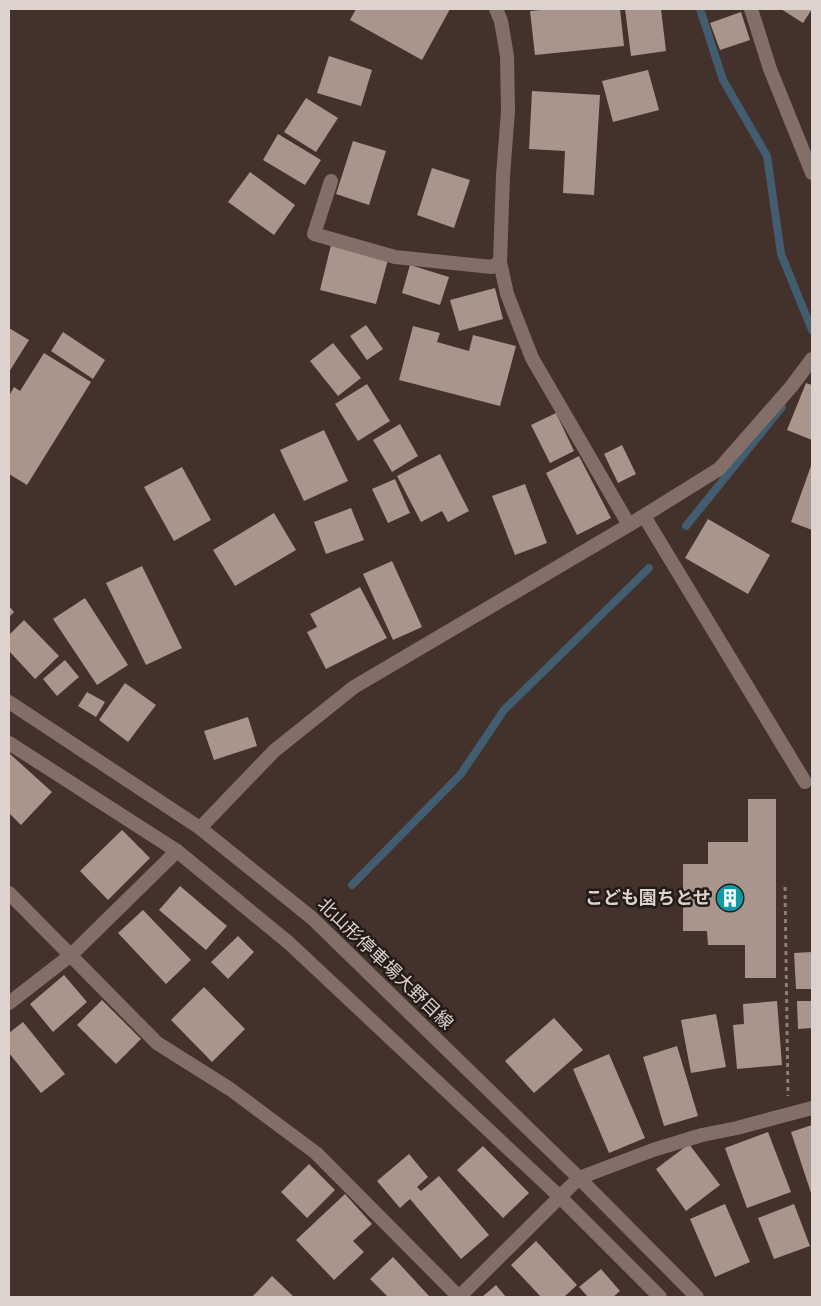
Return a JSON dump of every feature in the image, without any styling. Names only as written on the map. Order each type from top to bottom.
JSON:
[{"type":"main road","points":[[496,9],[501,21],[507,56],[508,111],[503,176],[500,262],[507,294],[532,358],[630,525]]},
{"type":"main road","points":[[751,9],[770,69],[812,173]]},
{"type":"main road","points":[[332,181],[314,234],[395,257],[492,267],[500,262]]},
{"type":"main road","points":[[200,828],[274,751],[354,688],[630,525],[719,469],[791,387],[812,359]]},
{"type":"main road","points":[[644,516],[805,782]]},
{"type":"main road","name":"北山形停車場大野目線","points":[[9,702],[200,828],[312,918],[579,1178],[697,1297]]},
{"type":"main road","points":[[9,743],[176,851],[289,943],[560,1197],[660,1297]]},
{"type":"main road","points":[[9,1004],[71,956],[176,851]]},
{"type":"main road","points":[[9,893],[157,1043],[230,1089],[316,1153],[459,1297],[579,1178],[653,1150],[702,1135],[737,1128],[812,1108]]},
{"type":"path","points":[[785,886],[788,1114]]},
{"type":"building","points":[[356,9],[450,9],[422,60],[350,20]]},
{"type":"building","points":[[552,9],[620,9],[624,46],[535,55],[530,11]]},
{"type":"building","points":[[625,9],[661,9],[666,51],[631,56]]},
{"type":"building","points":[[781,9],[812,9],[803,23]]},
{"type":"building","points":[[741,12],[750,40],[720,50],[710,23]]},
{"type":"building","points":[[329,56],[372,70],[361,106],[317,93]]},
{"type":"building","points":[[648,70],[659,110],[613,122],[602,81]]},
{"type":"building","points":[[532,91],[600,95],[594,195],[563,193],[565,151],[529,149]]},
{"type":"building","points":[[306,98],[338,118],[316,152],[284,132]]},
{"type":"building","points":[[278,134],[321,160],[305,185],[263,160]]},
{"type":"building","points":[[353,141],[386,151],[369,205],[336,194]]},
{"type":"building","points":[[432,168],[470,180],[454,228],[417,215]]},
{"type":"building","points":[[250,172],[295,205],[274,235],[228,202]]},
{"type":"building","points":[[331,245],[388,260],[376,304],[320,290]]},
{"type":"building","points":[[410,265],[449,277],[440,305],[402,293]]},
{"type":"building","points":[[495,288],[503,319],[459,331],[450,300]]},
{"type":"building","points":[[366,325],[383,349],[367,360],[350,336]]},
{"type":"building","points":[[413,326],[440,333],[437,342],[469,351],[473,335],[516,346],[500,406],[399,380]]},
{"type":"building","points":[[9,328],[29,340],[9,372]]},
{"type":"building","points":[[63,332],[105,360],[93,379],[51,351]]},
{"type":"building","points":[[333,343],[361,378],[338,396],[310,361]]},
{"type":"building","points":[[44,353],[91,382],[27,485],[9,474],[9,396],[14,387],[20,391]]},
{"type":"building","points":[[806,383],[812,385],[812,440],[787,430]]},
{"type":"building","points":[[367,384],[390,421],[358,441],[335,404]]},
{"type":"building","points":[[556,413],[574,451],[550,463],[531,425]]},
{"type":"building","points":[[400,424],[418,456],[392,472],[373,440]]},
{"type":"building","points":[[324,430],[348,481],[304,501],[280,450]]},
{"type":"building","points":[[622,445],[636,474],[618,483],[604,454]]},
{"type":"building","points":[[440,454],[469,511],[448,522],[442,511],[421,522],[397,476]]},
{"type":"building","points":[[579,456],[611,518],[577,535],[546,473]]},
{"type":"building","points":[[812,463],[812,530],[791,522]]},
{"type":"building","points":[[182,467],[211,520],[174,541],[144,487]]},
{"type":"building","points":[[395,479],[410,513],[388,523],[372,489]]},
{"type":"building","points":[[525,484],[547,543],[515,555],[492,496]]},
{"type":"building","points":[[351,508],[364,540],[326,554],[314,522]]},
{"type":"building","points":[[274,513],[296,550],[235,586],[213,550]]},
{"type":"building","points":[[708,519],[770,555],[748,594],[685,558]]},
{"type":"building","points":[[392,561],[422,627],[393,640],[363,574]]},
{"type":"building","points":[[142,566],[182,648],[146,665],[106,583]]},
{"type":"building","points":[[360,587],[387,638],[326,669],[307,632],[317,627],[310,614]]},
{"type":"building","points":[[85,598],[128,665],[97,685],[53,619]]},
{"type":"building","points":[[9,606],[14,612],[9,617]]},
{"type":"building","points":[[24,620],[59,656],[35,679],[9,651],[9,635]]},
{"type":"building","points":[[65,660],[79,677],[57,696],[43,679]]},
{"type":"building","points":[[125,683],[156,705],[128,742],[99,720]]},
{"type":"building","points":[[87,692],[105,702],[96,717],[78,706]]},
{"type":"building","points":[[248,717],[257,746],[214,760],[204,731]]},
{"type":"building","points":[[9,753],[52,792],[21,825],[9,813]]},
{"type":"building","name":"こども園ちとせ","points":[[748,799],[776,799],[776,978],[745,978],[745,945],[708,945],[707,931],[683,931],[683,864],[708,864],[708,842],[748,842]]},
{"type":"building","points":[[122,830],[150,858],[108,900],[80,871]]},
{"type":"building","points":[[180,886],[227,926],[206,950],[159,910]]},
{"type":"building","points":[[143,910],[191,960],[166,984],[118,933]]},
{"type":"building","points":[[238,936],[254,952],[228,979],[211,962]]},
{"type":"building","points":[[812,952],[812,989],[796,989],[794,953]]},
{"type":"building","points":[[64,975],[87,1002],[53,1032],[30,1004]]},
{"type":"building","points":[[204,987],[245,1029],[212,1062],[171,1020]]},
{"type":"building","points":[[102,1000],[141,1039],[116,1064],[77,1025]]},
{"type":"building","points":[[777,1001],[782,1065],[737,1069],[733,1025],[744,1024],[743,1004]]},
{"type":"building","points":[[797,1001],[812,1001],[812,1028],[798,1029]]},
{"type":"building","points":[[716,1014],[726,1067],[691,1073],[681,1020]]},
{"type":"building","points":[[554,1018],[583,1050],[534,1093],[505,1061]]},
{"type":"building","points":[[23,1022],[65,1074],[41,1093],[9,1053],[9,1033]]},
{"type":"building","points":[[677,1046],[698,1116],[664,1126],[643,1057]]},
{"type":"building","points":[[609,1054],[645,1138],[609,1153],[573,1069]]},
{"type":"building","points":[[812,1125],[812,1196],[791,1132]]},
{"type":"building","points":[[768,1132],[791,1192],[747,1208],[725,1148]]},
{"type":"building","points":[[689,1144],[720,1185],[686,1211],[656,1169]]},
{"type":"building","points":[[483,1146],[529,1193],[503,1218],[457,1170]]},
{"type":"building","points":[[409,1154],[428,1177],[417,1187],[421,1191],[439,1176],[489,1235],[461,1259],[410,1199],[400,1208],[377,1181]]},
{"type":"building","points":[[309,1164],[335,1190],[307,1218],[281,1192]]},
{"type":"building","points":[[345,1194],[372,1224],[353,1241],[364,1252],[334,1280],[296,1240]]},
{"type":"building","points":[[725,1204],[750,1262],[715,1277],[690,1219]]},
{"type":"building","points":[[794,1204],[810,1246],[774,1259],[758,1218]]},
{"type":"building","points":[[536,1241],[577,1285],[564,1297],[541,1297],[511,1265]]},
{"type":"building","points":[[393,1257],[430,1297],[388,1297],[370,1279]]},
{"type":"building","points":[[601,1269],[620,1291],[613,1297],[588,1297],[579,1287]]},
{"type":"building","points":[[272,1276],[294,1297],[252,1297]]},
{"type":"building","points":[[496,1285],[506,1297],[482,1297]]},
{"type":"waterway","points":[[700,9],[723,80],[767,156],[781,254],[812,330]]},
{"type":"waterway","points":[[686,526],[782,407]]},
{"type":"waterway","points":[[352,885],[461,774],[504,710],[649,568]]},
{"type":"place","name":"こども園ちとせ","points":[[730,898]]}]
